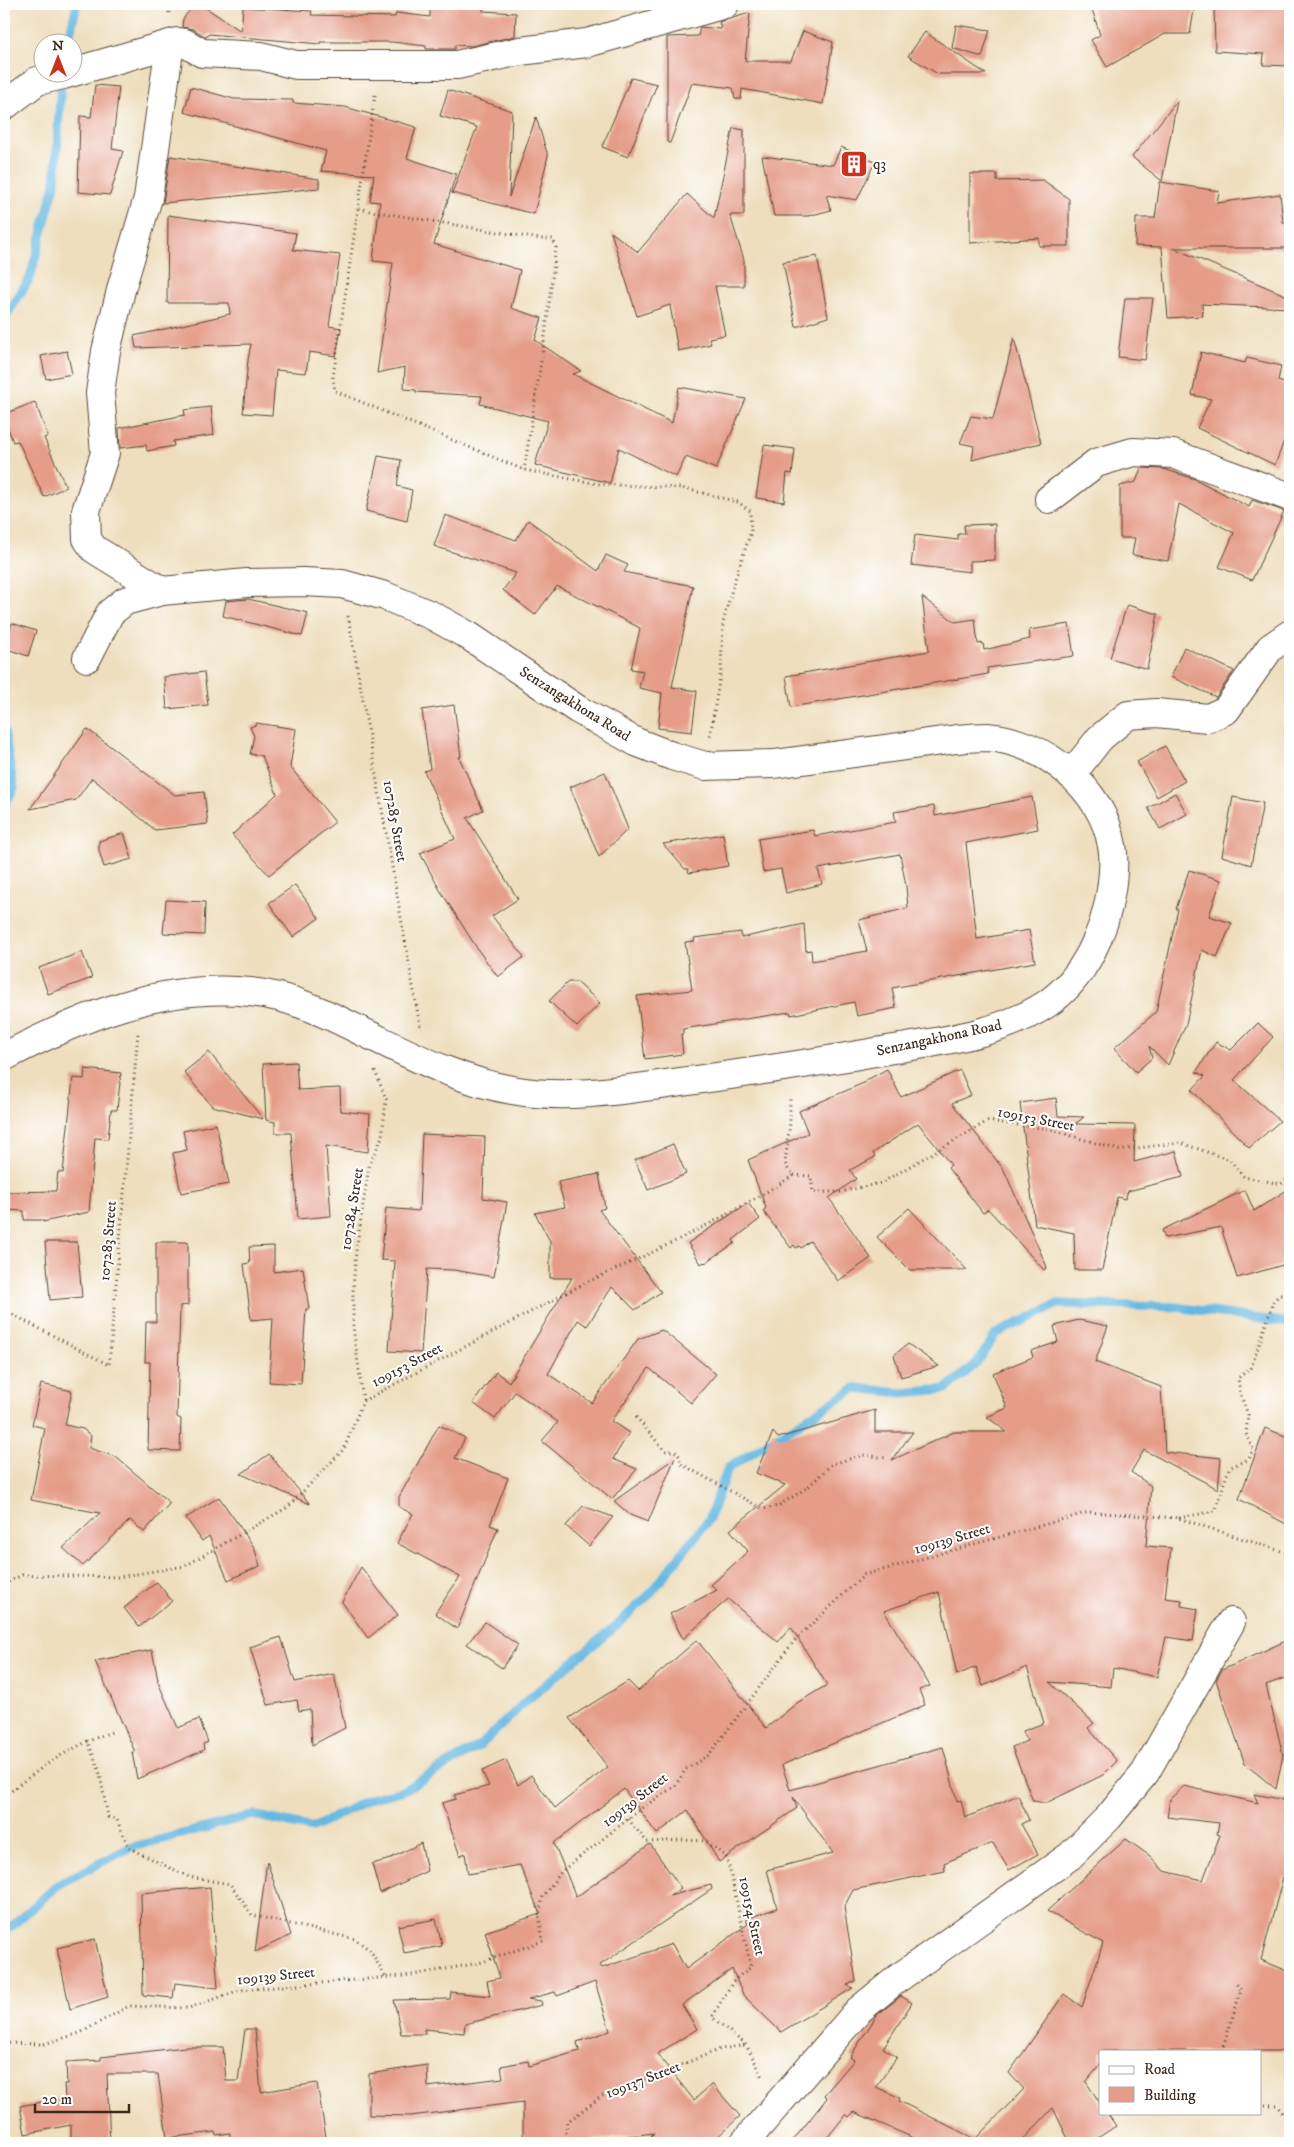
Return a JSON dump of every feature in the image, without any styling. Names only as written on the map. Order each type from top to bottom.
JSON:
[{"type":"street","points":[[4,106],[37,81],[63,76],[177,42],[185,43],[202,53],[260,56],[296,65],[457,65],[520,51],[587,43],[725,4]]},
{"type":"street","points":[[162,591],[94,549],[87,539],[86,511],[105,453],[100,393],[106,351],[122,286],[148,198],[170,44]]},
{"type":"street","points":[[1049,499],[1096,463],[1133,452],[1173,454],[1290,497]]},
{"type":"street","name":"Senzangakhona Road","points":[[4,1057],[82,1020],[141,1000],[190,993],[252,992],[310,1006],[426,1063],[470,1079],[498,1087],[541,1095],[598,1093],[790,1067],[982,1032],[1021,1018],[1050,1002],[1076,977],[1096,942],[1109,904],[1114,874],[1113,847],[1106,823],[1093,798],[1072,775],[1048,758],[1016,743],[987,737],[957,739],[774,764],[705,766],[636,742],[577,709],[469,636],[433,616],[385,596],[342,584],[304,582],[247,583],[162,591],[125,601],[110,613],[87,658]]},
{"type":"street","points":[[1072,775],[1100,738],[1128,715],[1156,713],[1208,718],[1226,710],[1270,648],[1290,634]]},
{"type":"street","points":[[744,2143],[859,2010],[897,1979],[1070,1856],[1110,1817],[1145,1773],[1231,1622]]},
{"type":"path","points":[[380,65],[333,377],[335,391],[524,470],[598,484],[682,488],[738,502],[750,512],[751,532],[723,622],[721,670],[705,766]]},
{"type":"path","points":[[359,209],[554,240],[556,247],[545,336],[524,470]]},
{"type":"path","name":"107285 Street","points":[[342,584],[426,1063]]},
{"type":"path","name":"107283 Street","points":[[4,1310],[109,1365],[141,1000]]},
{"type":"path","name":"107284 Street","points":[[357,1029],[386,1099],[382,1137],[369,1166],[356,1251],[353,1326],[363,1401]]},
{"type":"path","points":[[790,1067],[790,1123],[785,1163],[794,1175]]},
{"type":"path","name":"109153 Street","points":[[4,1584],[22,1576],[118,1576],[185,1566],[288,1507],[344,1449],[363,1401],[587,1282],[620,1268],[761,1196],[794,1175],[811,1176],[813,1192],[840,1192],[881,1183],[988,1121],[1048,1129],[1119,1150],[1181,1143],[1230,1160],[1244,1177],[1281,1184],[1290,1177]]},
{"type":"path","points":[[1178,1518],[1215,1511],[1229,1468],[1249,1459],[1253,1449],[1246,1434],[1248,1415],[1240,1393],[1238,1378],[1251,1368],[1274,1300],[1280,1295],[1290,1295]]},
{"type":"path","points":[[636,1417],[665,1451],[675,1451],[680,1457],[681,1464],[763,1508],[778,1506],[808,1487],[832,1464],[863,1455],[887,1458]]},
{"type":"path","name":"109139 Street","points":[[4,2043],[44,2044],[80,2033],[128,2006],[189,2008],[240,1990],[385,1977],[479,1963],[543,1941],[538,1916],[543,1896],[562,1871],[628,1819],[675,1786],[686,1769],[709,1754],[794,1641],[864,1576],[1089,1512],[1178,1518],[1290,1554]]},
{"type":"path","points":[[4,1797],[28,1777],[87,1740],[112,1732]]},
{"type":"path","points":[[87,1740],[99,1770],[108,1817],[117,1820],[130,1848],[189,1877],[230,1884],[252,1915],[356,1939],[371,1951],[385,1977]]},
{"type":"path","name":"109154 Street","points":[[628,1819],[647,1842],[707,1841],[728,1858],[752,1967],[734,1980],[712,2017],[746,2045],[778,2105]]},
{"type":"path","points":[[1222,2050],[1241,1990],[1235,1982]]},
{"type":"path","name":"109137 Street","points":[[565,2143],[567,2122],[602,2096],[721,2049],[746,2045]]},
{"type":"path","points":[[1262,2105],[1276,2105],[1290,2122]]},
{"type":"building","points":[[194,4],[200,4],[241,31],[243,7],[312,11],[311,15],[395,17],[396,13],[430,17],[430,6],[437,4],[483,4],[483,11],[516,13],[515,36],[472,46],[455,45],[455,49],[426,49],[426,46],[392,42],[320,42],[320,44],[209,34],[206,37],[193,29],[182,27],[183,19]]},
{"type":"building","points":[[1108,4],[1195,4],[1190,34],[1165,34],[1107,67],[1091,40],[1100,35],[1092,9]]},
{"type":"building","points":[[1214,4],[1290,4],[1290,66],[1263,65],[1264,54],[1215,51]]},
{"type":"building","points":[[750,13],[745,61],[791,61],[803,31],[833,42],[823,104],[742,89],[741,99],[735,99],[733,88],[692,83],[670,143],[667,142],[667,37],[698,36],[700,27],[721,29],[719,22]]},
{"type":"building","points":[[956,25],[990,30],[982,57],[952,48]]},
{"type":"building","points":[[925,32],[986,74],[938,74],[908,56]]},
{"type":"building","points":[[631,78],[657,84],[628,157],[602,147]]},
{"type":"building","points":[[95,85],[119,87],[112,149],[123,151],[110,195],[78,192],[80,116],[91,117]]},
{"type":"building","points":[[191,87],[234,99],[293,100],[293,103],[345,107],[416,127],[407,158],[456,174],[434,244],[520,270],[511,308],[542,318],[535,340],[581,371],[573,374],[672,423],[679,387],[746,399],[716,469],[686,457],[676,477],[619,448],[610,483],[535,465],[548,421],[480,404],[482,396],[416,392],[416,390],[404,389],[405,367],[377,373],[393,263],[373,261],[380,202],[370,201],[374,175],[321,171],[326,151],[184,112]]},
{"type":"building","points":[[448,90],[512,111],[509,197],[536,117],[548,156],[534,214],[452,193],[477,127],[440,116]]},
{"type":"building","points":[[1177,101],[1162,181],[1132,157]]},
{"type":"building","points":[[733,128],[744,130],[744,215],[730,215],[744,260],[744,286],[715,286],[725,335],[709,338],[711,344],[678,351],[670,305],[637,316],[611,232],[638,252],[687,194],[714,218]]},
{"type":"building","points":[[841,147],[875,162],[857,200],[826,195],[831,210],[808,216],[774,216],[762,156],[833,165]]},
{"type":"building","points":[[170,156],[319,179],[319,188],[163,203]]},
{"type":"building","points":[[970,174],[997,174],[997,181],[1043,180],[1069,199],[1069,246],[1039,246],[1039,238],[970,243]]},
{"type":"building","points":[[1160,182],[1219,191],[1217,203],[1280,194],[1283,222],[1290,223],[1288,248],[1173,248],[1290,297],[1290,308],[1202,304],[1203,316],[1168,318],[1162,247],[1135,246],[1136,218],[1155,218]]},
{"type":"building","points":[[168,215],[296,233],[293,250],[340,255],[329,326],[341,328],[336,356],[309,352],[306,373],[276,370],[272,415],[243,413],[251,344],[136,348],[134,336],[230,314],[229,303],[167,303]]},
{"type":"building","points":[[817,256],[828,317],[796,327],[783,262]]},
{"type":"building","points":[[1125,298],[1153,298],[1145,360],[1118,357]]},
{"type":"building","points":[[1014,338],[1041,443],[972,460],[974,446],[960,443],[971,416],[993,419]]},
{"type":"building","points":[[67,351],[72,374],[46,379],[41,356]]},
{"type":"building","points":[[1201,352],[1245,363],[1247,358],[1281,366],[1278,381],[1290,385],[1290,425],[1275,465],[1197,428],[1211,399],[1192,395]]},
{"type":"building","points":[[35,402],[48,436],[44,438],[66,487],[44,497],[18,441],[13,442],[4,417],[4,414]]},
{"type":"building","points":[[211,407],[214,435],[173,441],[174,446],[147,451],[146,445],[120,448],[119,428],[185,415],[184,410]]},
{"type":"building","points":[[764,445],[795,449],[792,474],[787,473],[784,502],[756,498]]},
{"type":"building","points":[[378,456],[401,460],[397,486],[412,490],[407,521],[366,511]]},
{"type":"building","points":[[1141,468],[1164,469],[1195,479],[1249,507],[1252,500],[1284,511],[1252,580],[1219,567],[1234,533],[1179,504],[1168,561],[1132,555],[1135,538],[1120,538],[1120,486],[1136,482]]},
{"type":"building","points":[[445,515],[516,540],[528,520],[598,571],[606,555],[628,565],[624,572],[693,586],[672,687],[697,691],[692,732],[658,728],[662,693],[639,688],[643,671],[631,669],[640,628],[557,586],[535,615],[503,590],[516,573],[434,546]]},
{"type":"building","points":[[995,524],[995,560],[970,561],[970,572],[911,565],[915,535],[958,540],[958,534],[965,534],[964,525]]},
{"type":"building","points":[[922,597],[955,622],[975,619],[978,644],[983,643],[984,650],[1030,639],[1029,630],[1069,624],[1074,656],[987,668],[988,674],[791,707],[786,676],[929,651]]},
{"type":"building","points":[[248,599],[308,613],[302,636],[223,616],[226,601]]},
{"type":"building","points":[[1127,605],[1158,614],[1147,669],[1110,658]]},
{"type":"building","points":[[12,623],[36,631],[28,656],[4,648]]},
{"type":"building","points":[[1184,647],[1234,671],[1216,697],[1171,677]]},
{"type":"building","points":[[204,672],[208,705],[167,709],[164,677]]},
{"type":"building","points":[[454,705],[461,757],[459,757],[483,810],[467,818],[518,899],[492,916],[524,957],[498,977],[478,950],[440,890],[420,853],[455,839],[424,771],[430,769],[422,710]]},
{"type":"building","points":[[256,723],[296,729],[290,767],[335,822],[269,875],[232,835],[277,794],[262,756],[250,754],[254,736],[250,727],[256,725]]},
{"type":"building","points":[[87,729],[175,795],[204,792],[208,824],[155,830],[92,778],[76,800],[30,809]]},
{"type":"building","points":[[1165,746],[1185,781],[1157,797],[1137,762]]},
{"type":"building","points":[[605,772],[628,829],[599,857],[570,787]]},
{"type":"building","points":[[1175,793],[1187,814],[1160,829],[1148,808]]},
{"type":"building","points":[[1032,797],[1038,829],[966,843],[977,939],[1029,930],[1035,962],[892,988],[896,1008],[857,1016],[854,1002],[791,1015],[790,1012],[683,1029],[683,1034],[681,1034],[683,1054],[645,1059],[637,996],[692,990],[685,942],[695,941],[694,938],[741,932],[741,938],[804,924],[806,951],[811,950],[812,961],[867,951],[859,920],[908,908],[900,854],[818,869],[822,884],[786,893],[781,869],[763,872],[758,839],[813,830],[815,836],[896,822],[894,812],[934,806],[935,816]]},
{"type":"building","points":[[1233,797],[1263,803],[1251,865],[1222,856]]},
{"type":"building","points":[[124,833],[132,859],[104,867],[99,851],[99,841]]},
{"type":"building","points":[[723,834],[728,866],[689,873],[688,869],[685,869],[663,844]]},
{"type":"building","points":[[1189,870],[1221,880],[1209,916],[1232,923],[1217,957],[1202,950],[1186,1024],[1168,1065],[1149,1046],[1152,1058],[1136,1072],[1114,1048],[1156,1012],[1178,909],[1176,909]]},
{"type":"building","points":[[295,885],[319,918],[293,937],[269,903]]},
{"type":"building","points":[[166,900],[205,902],[204,935],[163,933]]},
{"type":"building","points":[[82,952],[92,978],[48,994],[39,968]]},
{"type":"building","points":[[568,982],[577,982],[600,1003],[577,1027],[549,1001]]},
{"type":"building","points":[[1258,1023],[1273,1037],[1234,1080],[1280,1121],[1249,1148],[1192,1090],[1205,1076],[1196,1072],[1216,1042],[1231,1050]]},
{"type":"building","points":[[209,1052],[263,1119],[212,1106],[184,1072]]},
{"type":"building","points":[[296,1062],[298,1090],[340,1088],[341,1111],[370,1114],[368,1152],[326,1146],[331,1216],[298,1219],[291,1133],[275,1133],[275,1122],[266,1120],[263,1064]]},
{"type":"building","points":[[85,1069],[121,1073],[117,1110],[111,1110],[108,1139],[95,1138],[89,1212],[43,1222],[43,1220],[24,1220],[24,1211],[7,1210],[7,1192],[56,1191],[58,1172],[63,1173],[73,1078],[84,1079]]},
{"type":"building","points":[[887,1069],[901,1097],[960,1070],[971,1095],[952,1103],[1004,1170],[1047,1267],[1044,1270],[988,1209],[983,1213],[948,1168],[951,1165],[918,1123],[873,1153],[875,1157],[850,1170],[856,1179],[829,1198],[871,1258],[838,1281],[810,1241],[801,1248],[799,1246],[796,1248],[794,1245],[791,1248],[763,1211],[766,1208],[748,1160],[808,1133],[799,1111],[866,1082]]},
{"type":"building","points":[[1056,1098],[1058,1116],[1084,1117],[1075,1124],[1135,1125],[1134,1162],[1176,1151],[1183,1177],[1128,1191],[1125,1199],[1117,1197],[1102,1270],[1075,1270],[1074,1233],[1035,1225],[1020,1103]]},
{"type":"building","points":[[216,1124],[229,1184],[181,1193],[173,1153],[187,1150],[183,1131]]},
{"type":"building","points":[[422,1134],[485,1137],[483,1198],[507,1202],[494,1277],[454,1270],[427,1269],[421,1353],[389,1351],[395,1261],[381,1260],[386,1208],[419,1211]]},
{"type":"building","points":[[673,1144],[686,1174],[648,1190],[635,1160]]},
{"type":"building","points":[[599,1174],[605,1208],[599,1210],[661,1292],[635,1310],[612,1287],[587,1326],[578,1320],[548,1374],[592,1403],[638,1339],[662,1330],[716,1374],[691,1403],[649,1368],[611,1421],[629,1433],[613,1459],[637,1469],[612,1499],[542,1441],[558,1422],[515,1392],[495,1419],[473,1403],[496,1372],[509,1382],[572,1278],[550,1278],[550,1241],[535,1213],[565,1207],[558,1182]]},
{"type":"building","points":[[1290,1188],[1290,1263],[1237,1278],[1221,1227],[1165,1238],[1162,1230],[1245,1190],[1254,1211]]},
{"type":"building","points":[[748,1203],[760,1219],[733,1240],[735,1243],[701,1264],[688,1243]]},
{"type":"building","points":[[909,1208],[967,1270],[910,1270],[877,1237]]},
{"type":"building","points":[[45,1242],[77,1242],[82,1297],[50,1300]]},
{"type":"building","points":[[156,1242],[188,1242],[188,1305],[180,1306],[177,1417],[181,1419],[180,1451],[148,1450],[150,1362],[145,1362],[146,1322],[156,1322]]},
{"type":"building","points":[[274,1246],[274,1272],[303,1268],[309,1309],[306,1309],[301,1384],[269,1382],[273,1318],[251,1320],[244,1264],[250,1263],[249,1247]]},
{"type":"building","points":[[1079,1320],[1108,1326],[1095,1362],[1161,1387],[1165,1452],[1221,1458],[1218,1489],[1144,1450],[1131,1472],[1151,1486],[1146,1546],[1171,1548],[1165,1598],[1182,1600],[1181,1606],[1198,1609],[1193,1641],[1166,1637],[1157,1677],[1113,1668],[1111,1687],[1049,1682],[1094,1723],[1088,1728],[1117,1761],[1103,1775],[1046,1803],[1033,1801],[1012,1747],[1027,1741],[1023,1731],[1044,1723],[1027,1667],[983,1686],[976,1667],[957,1675],[939,1592],[884,1611],[930,1686],[919,1690],[925,1705],[782,1765],[790,1790],[943,1747],[957,1801],[961,1800],[965,1818],[1018,1795],[1029,1820],[1021,1824],[1038,1854],[1009,1870],[993,1843],[944,1863],[945,1871],[853,1890],[844,1907],[856,1981],[847,1985],[853,1988],[781,2032],[743,1995],[732,1969],[682,2005],[697,2029],[657,2054],[694,2100],[712,2084],[740,2116],[711,2143],[644,2143],[654,2133],[574,2143],[523,2143],[523,2102],[410,2116],[369,2115],[369,2074],[427,2065],[428,2087],[503,2078],[501,2066],[528,2061],[529,2066],[579,2051],[577,2042],[610,2031],[595,1982],[557,1996],[555,1992],[528,1999],[541,2001],[542,2005],[465,2024],[464,2033],[424,2029],[425,2034],[401,2034],[394,2000],[450,1999],[451,1992],[490,1996],[487,1981],[500,1978],[485,1932],[540,1914],[520,1865],[468,1874],[465,1853],[460,1856],[442,1803],[456,1799],[454,1795],[489,1786],[482,1771],[506,1760],[518,1785],[531,1775],[555,1808],[608,1767],[569,1718],[628,1681],[638,1691],[697,1640],[766,1728],[797,1703],[827,1685],[791,1627],[778,1642],[728,1599],[683,1639],[670,1614],[717,1590],[711,1585],[748,1551],[730,1530],[785,1485],[756,1473],[773,1432],[778,1438],[875,1410],[875,1432],[913,1432],[892,1460],[954,1432],[1007,1432],[987,1417],[1007,1408],[993,1373],[1033,1357],[1031,1351],[1058,1342],[1054,1326]],"holes":[[[624,1789],[657,1834],[688,1810],[719,1862],[797,1808],[793,1797],[833,1853],[767,1870],[777,1908],[746,1919],[748,1924],[686,1969],[672,1944],[602,1968],[600,1965],[712,1889],[711,1885],[669,1896],[681,1888],[650,1844],[576,1897],[554,1843]]]},
{"type":"building","points":[[908,1344],[939,1366],[901,1377],[894,1355]]},
{"type":"building","points":[[41,1384],[72,1391],[65,1425],[83,1429],[91,1436],[89,1448],[116,1457],[170,1503],[144,1532],[130,1520],[83,1566],[63,1548],[100,1513],[31,1500],[45,1428],[32,1425]]},
{"type":"building","points":[[439,1425],[465,1438],[455,1458],[508,1478],[490,1525],[498,1528],[457,1629],[435,1613],[460,1577],[397,1543],[413,1514],[399,1507],[399,1497]]},
{"type":"building","points":[[1265,1428],[1290,1438],[1290,1526],[1239,1499]]},
{"type":"building","points":[[269,1454],[310,1504],[241,1474]]},
{"type":"building","points":[[675,1458],[648,1522],[630,1515],[614,1501]]},
{"type":"building","points":[[219,1497],[254,1547],[260,1566],[228,1580],[209,1536],[202,1541],[186,1518]]},
{"type":"building","points":[[583,1506],[613,1517],[589,1546],[566,1526]]},
{"type":"building","points":[[361,1567],[398,1615],[368,1638],[342,1602]]},
{"type":"building","points":[[157,1582],[172,1601],[139,1627],[124,1608]]},
{"type":"building","points":[[485,1622],[518,1645],[502,1668],[467,1644]]},
{"type":"building","points":[[281,1637],[295,1682],[334,1674],[345,1728],[312,1745],[310,1709],[299,1711],[297,1700],[268,1705],[250,1647]]},
{"type":"building","points":[[1290,1639],[1290,1676],[1266,1685],[1283,1755],[1276,1789],[1245,1764],[1216,1680],[1222,1670]]},
{"type":"building","points":[[152,1650],[157,1680],[178,1728],[199,1719],[208,1742],[203,1744],[204,1750],[137,1779],[132,1752],[135,1752],[95,1661]]},
{"type":"building","points":[[1184,1786],[1258,1803],[1254,1794],[1290,1801],[1290,1878],[1283,1877],[1261,1960],[1290,1972],[1290,2051],[1099,2050],[1099,2066],[1086,2082],[1099,2102],[1099,2114],[1108,2114],[1116,2126],[1090,2143],[1070,2143],[1053,2108],[1020,2143],[925,2143],[854,2112],[849,2117],[846,2114],[823,2143],[791,2143],[827,2098],[824,2095],[854,2060],[850,2057],[877,2015],[901,1996],[912,2003],[883,2048],[897,2057],[876,2087],[900,2098],[899,2101],[975,2139],[1024,2089],[1009,2073],[1064,1994],[1082,2007],[1103,1943],[1047,1911],[1126,1839],[1150,1856],[1164,1871],[1203,1880],[1220,1835],[1217,1834],[1219,1823],[1167,1817],[1170,1799]]},
{"type":"building","points":[[421,1843],[427,1871],[380,1893],[372,1864],[387,1860]]},
{"type":"building","points":[[267,1861],[291,1935],[255,1952]]},
{"type":"building","points":[[210,1887],[218,1988],[175,1983],[173,1998],[143,1995],[141,1893]]},
{"type":"building","points":[[436,1919],[442,1946],[404,1953],[398,1926]]},
{"type":"building","points":[[95,1939],[108,1997],[70,2009],[57,1948]]},
{"type":"building","points":[[245,2029],[255,2029],[261,2092],[317,2083],[327,2143],[230,2143],[230,2133],[216,2135],[215,2132],[167,2138],[158,2074],[107,2074],[110,2143],[71,2143],[71,2125],[25,2134],[20,2106],[65,2098],[64,2084],[67,2084],[66,2062],[101,2060],[101,2057],[185,2047],[223,2047],[226,2081],[238,2081]]},
{"type":"waterway","points":[[70,32],[77,4]]},
{"type":"waterway","points":[[4,319],[30,278],[55,184],[61,82]]},
{"type":"waterway","points":[[4,730],[14,788],[4,806]]},
{"type":"waterway","points":[[4,1933],[59,1884],[129,1848],[253,1815],[313,1828],[369,1799],[402,1791],[481,1745],[525,1702],[618,1624],[650,1594],[709,1519],[728,1468],[855,1388],[902,1393],[946,1389],[977,1363],[996,1334],[1058,1304],[1176,1307],[1290,1323]]},
{"type":"place","name":"q3","points":[[854,164]]}]
